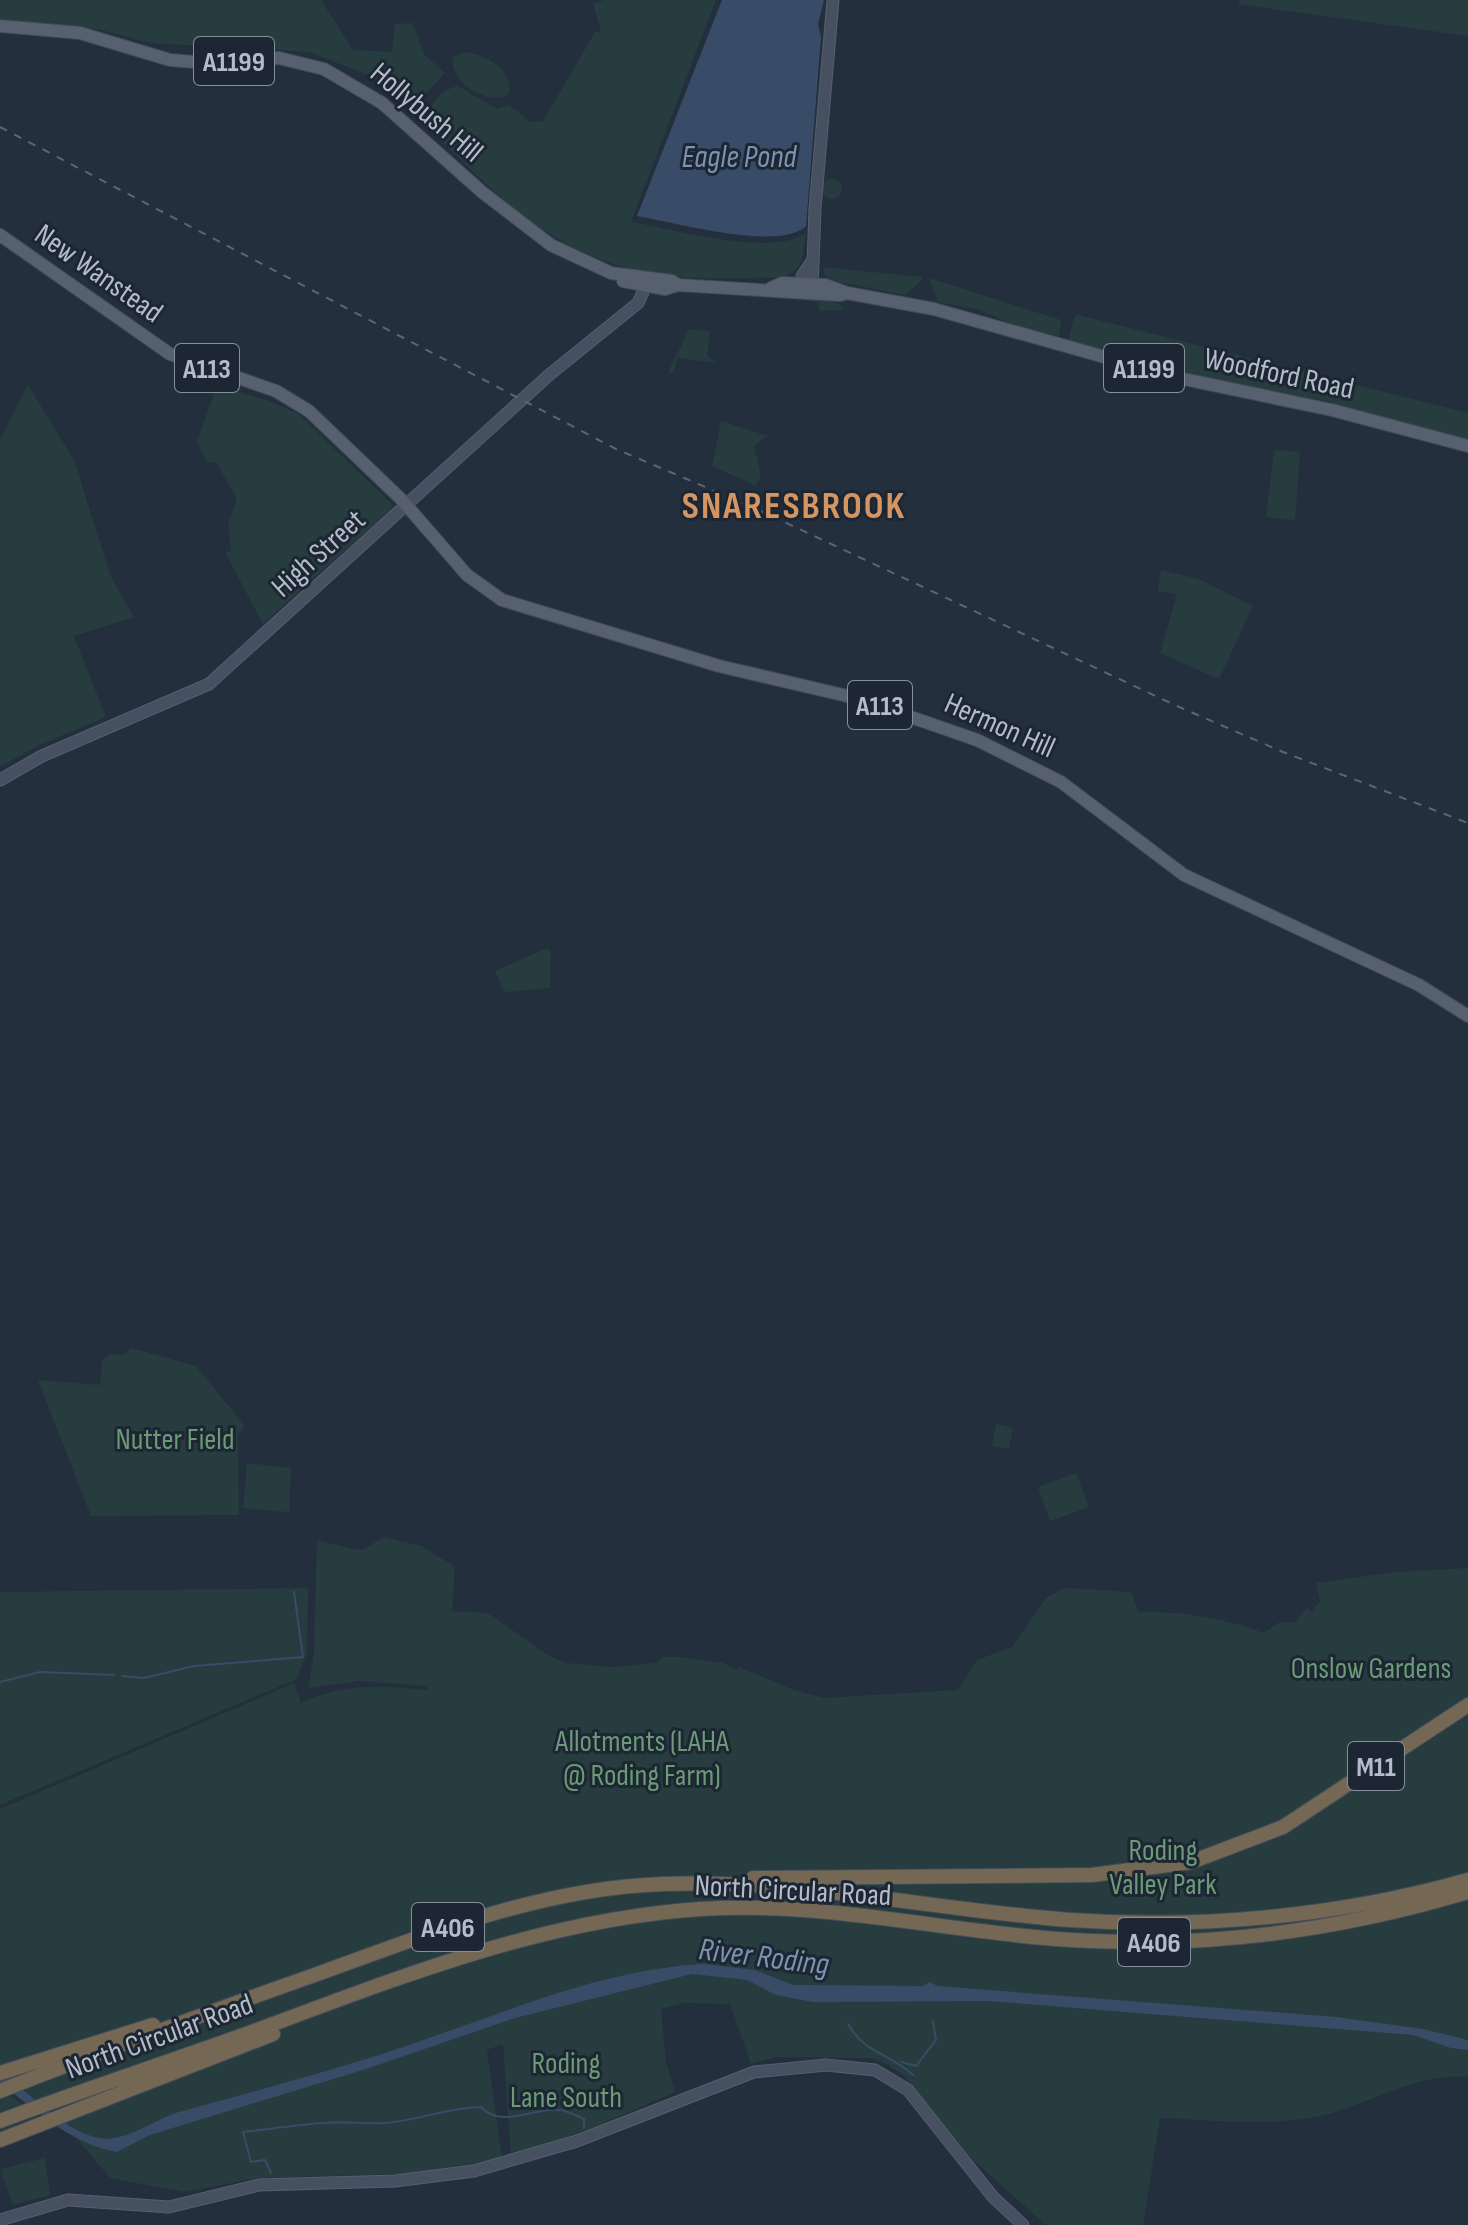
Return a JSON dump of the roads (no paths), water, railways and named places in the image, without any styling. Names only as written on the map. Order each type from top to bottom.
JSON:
[{"type":"highway","name":"M11","points":[[661,1884],[872,1875],[1048,1876],[1129,1872],[1191,1862],[1283,1827],[1468,1705]]},
{"type":"highway","name":"North Circular Road","points":[[1,2090],[488,1913],[593,1892],[661,1884],[871,1897],[1070,1920],[1166,1922],[1276,1915],[1375,1903],[1468,1880]]},
{"type":"highway","name":"North Circular Road","points":[[0,2121],[336,1999],[510,1941],[621,1917],[707,1909],[835,1913],[1025,1936],[1147,1942],[1287,1932],[1468,1892]]},
{"type":"highway","points":[[1423,1904],[1468,1901]]},
{"type":"highway","name":"A406","points":[[0,2140],[309,2019],[336,1999]]},
{"type":"highway","name":"A406","points":[[6,2071],[79,2046],[242,2001]]},
{"type":"main road","name":"Hollybush Hill","points":[[0,26],[80,33],[170,60],[207,63],[279,58],[324,69],[382,103],[527,229],[551,245],[611,273],[671,289],[678,285],[771,288],[779,283],[807,288],[839,288],[847,293]]},
{"type":"main road","name":"New Wanstead","points":[[0,235],[170,354],[276,391],[300,405],[407,505]]},
{"type":"main road","name":"Woodford Road","points":[[847,293],[934,309],[1179,378],[1364,417],[1468,446]]},
{"type":"main road","name":"Hermon Hill","points":[[407,505],[467,575],[502,600],[719,666],[856,698],[977,740],[1061,782],[1184,875],[1419,985],[1468,1016]]},
{"type":"street","points":[[807,288],[806,267],[812,261],[833,0]]},
{"type":"street","name":"High Street","points":[[0,780],[42,756],[209,684],[632,305],[638,303],[644,281]]},
{"type":"street","points":[[0,2220],[68,2200],[169,2207],[259,2185],[395,2181],[474,2171],[577,2141],[754,2072],[826,2065],[875,2070],[908,2090],[991,2195],[1023,2225]]},
{"type":"water","name":"Eagle Pond","points":[[722,0],[824,0],[818,24],[821,37],[806,226],[793,233],[750,236],[637,216]]},
{"type":"water","points":[[704,1964],[755,1970],[793,1985],[923,1986],[930,1982],[937,1986],[1336,2017],[1423,2029],[1464,2039],[1468,2041],[1468,2050],[1451,2048],[1413,2035],[989,2001],[813,2002],[776,1995],[747,1980],[692,1974],[515,2018],[366,2069],[150,2135],[117,2152],[70,2134],[0,2083],[0,2070],[72,2128],[109,2139],[140,2130],[179,2112],[367,2059],[598,1981],[668,1967]]},
{"type":"waterway","points":[[122,1676],[144,1678],[194,1666],[303,1657],[294,1592]]},
{"type":"waterway","points":[[0,1682],[40,1672],[114,1675]]},
{"type":"waterway","points":[[901,2062],[916,2066],[936,2040],[933,2021]]},
{"type":"waterway","points":[[848,2024],[870,2048],[913,2075]]},
{"type":"waterway","points":[[271,2173],[265,2160],[251,2162],[243,2132],[331,2122],[385,2123],[481,2107],[498,2117],[563,2111],[584,2119],[584,2128]]},
{"type":"railway","points":[[0,127],[616,449],[750,506],[1177,706],[1283,752],[1468,823]]},
{"type":"district","name":"SNARESBROOK","points":[[794,505]]},
{"type":"park label","name":"Nutter Field","points":[[175,1439]]},
{"type":"park label","name":"Onslow Gardens","points":[[1371,1668]]},
{"type":"park label","name":"Allotments (LAHA @ Roding Farm)","points":[[642,1758]]},
{"type":"park label","name":"Roding Valley Park","points":[[1163,1867]]},
{"type":"park label","name":"Roding Lane South","points":[[566,2080]]},
{"type":"water label","name":"River Roding","points":[[764,1956]]}]
